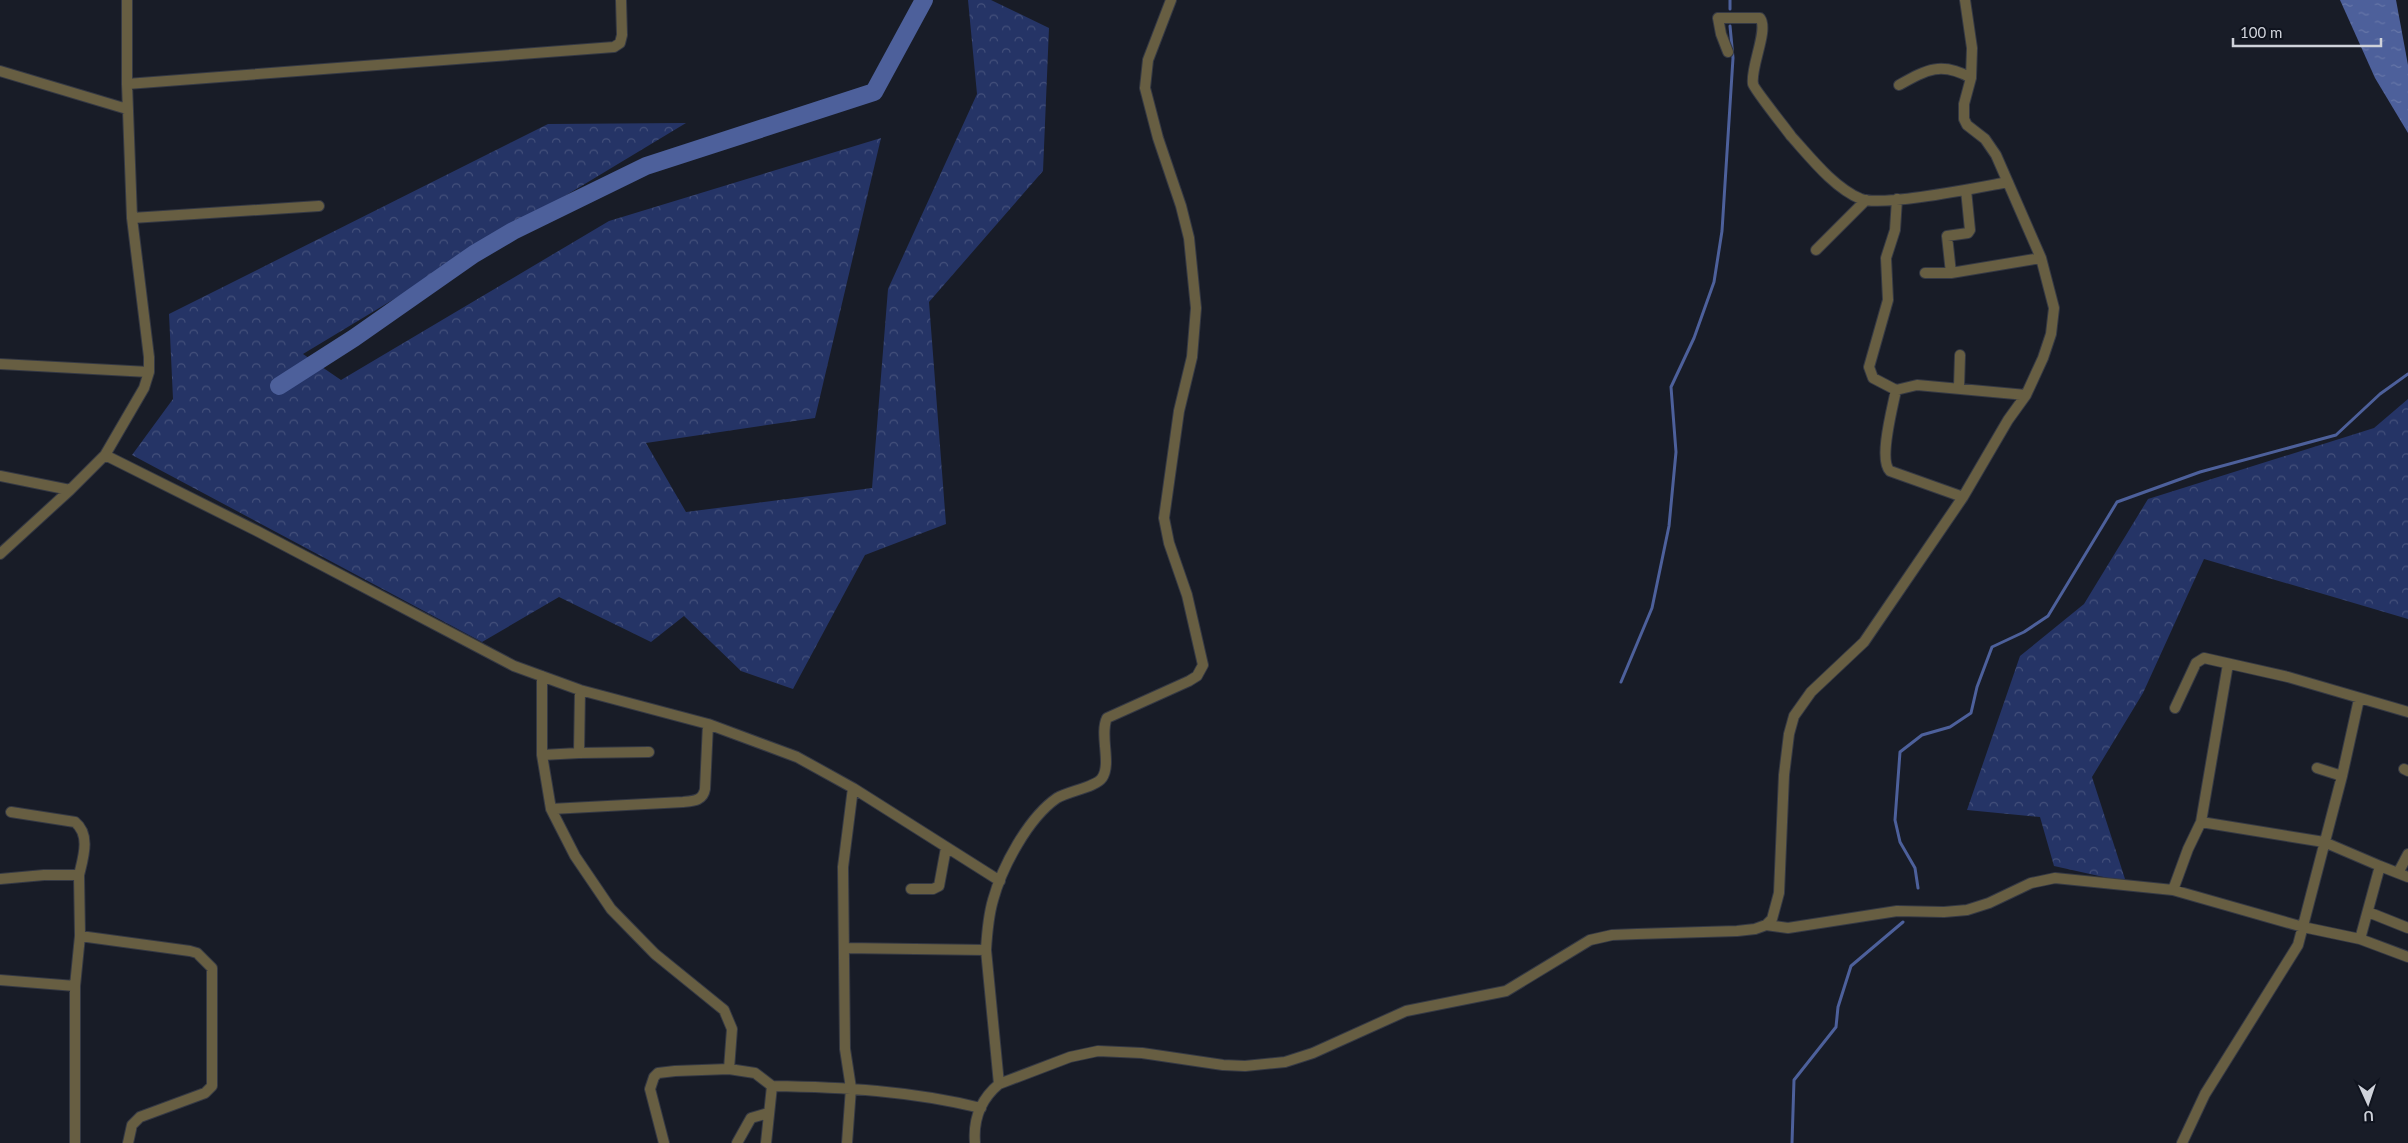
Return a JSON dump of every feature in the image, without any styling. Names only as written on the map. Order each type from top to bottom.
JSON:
[{"type":"street","points":[[0,554],[105,455],[144,388],[149,372],[150,357],[132,218],[126,84],[127,0]]},
{"type":"street","points":[[126,84],[614,47],[620,43],[622,35],[621,0]]},
{"type":"street","points":[[999,1084],[986,950],[993,900],[1020,839],[1048,805],[1074,790],[1095,784],[1102,777],[1105,769],[1105,726],[1107,718],[1189,681],[1197,676],[1203,664],[1187,596],[1169,543],[1164,518],[1179,412],[1192,357],[1196,308],[1189,238],[1181,206],[1158,138],[1145,88],[1148,60],[1171,0]]},
{"type":"street","points":[[1766,925],[1774,915],[1779,893],[1784,776],[1791,720],[1811,692],[1864,642],[1964,497],[2008,420],[2026,395],[2043,358],[2054,317],[2053,299],[2041,258],[2008,182],[1991,146],[1965,122],[1964,104],[1971,78],[1971,31],[1965,0]]},
{"type":"street","points":[[1728,52],[1721,34],[1718,18],[1760,18],[1763,27],[1755,56],[1754,87],[1783,126],[1832,178],[1844,189],[1866,200],[1897,199],[1966,190],[2008,182]]},
{"type":"street","points":[[1899,85],[1923,71],[1936,68],[1952,69],[1971,78]]},
{"type":"street","points":[[0,71],[127,109]]},
{"type":"street","points":[[1951,273],[1948,236],[1970,230],[1966,190]]},
{"type":"street","points":[[1897,199],[1895,230],[1886,258],[1888,300],[1869,367],[1874,378],[1896,390],[1917,385],[2026,395]]},
{"type":"street","points":[[1816,250],[1866,200]]},
{"type":"street","points":[[132,218],[318,206]]},
{"type":"street","points":[[1925,273],[1951,273],[2041,258]]},
{"type":"street","points":[[1959,388],[1960,355]]},
{"type":"street","points":[[0,364],[149,372]]},
{"type":"street","points":[[1896,390],[1885,454],[1886,467],[1890,471],[1964,497]]},
{"type":"street","points":[[105,455],[257,530],[514,666],[580,690],[708,724],[797,757],[853,788],[1000,881]]},
{"type":"street","points":[[0,476],[70,490]]},
{"type":"street","points":[[2175,708],[2190,673],[2198,661],[2204,658],[2288,676],[2359,699],[2408,712]]},
{"type":"street","points":[[2173,890],[2188,849],[2201,822],[2228,664]]},
{"type":"street","points":[[542,676],[542,755],[551,809],[574,856],[611,909],[655,954],[724,1010],[732,1029],[729,1069]]},
{"type":"street","points":[[579,753],[580,690]]},
{"type":"street","points":[[2182,1143],[2205,1094],[2293,955],[2303,927],[2342,776],[2359,699]]},
{"type":"street","points":[[551,809],[699,800],[704,794],[708,724]]},
{"type":"street","points":[[542,755],[649,752]]},
{"type":"street","points":[[2317,768],[2342,776]]},
{"type":"street","points":[[847,1143],[851,1088],[845,1049],[843,867],[853,788]]},
{"type":"street","points":[[11,812],[75,822],[84,833],[85,845],[79,874],[80,936],[75,986],[75,1143]]},
{"type":"street","points":[[2201,822],[2324,842],[2408,877]]},
{"type":"street","points":[[911,889],[934,889],[939,886],[946,848]]},
{"type":"street","points":[[2398,873],[2408,854]]},
{"type":"street","points":[[2360,939],[2380,866]]},
{"type":"street","points":[[0,879],[44,874],[79,874]]},
{"type":"street","points":[[975,1143],[975,1124],[984,1098],[999,1084],[1070,1057],[1098,1051],[1142,1053],[1223,1065],[1245,1066],[1285,1062],[1313,1053],[1406,1011],[1506,991],[1590,940],[1600,937],[1645,933],[1737,931],[1766,925],[1788,928],[1897,911],[1944,912],[1967,910],[1989,903],[2031,883],[2055,878],[2173,890],[2303,927],[2360,939],[2408,957]]},
{"type":"street","points":[[2368,912],[2408,928]]},
{"type":"street","points":[[80,936],[190,951],[197,953],[212,968],[212,1086],[205,1093],[140,1117],[132,1124],[128,1143]]},
{"type":"street","points":[[844,948],[986,950]]},
{"type":"street","points":[[0,980],[75,986]]},
{"type":"street","points":[[664,1143],[650,1089],[654,1077],[658,1073],[675,1071],[729,1069],[755,1074],[772,1086],[851,1088],[936,1099],[980,1108]]},
{"type":"street","points":[[766,1143],[772,1086]]},
{"type":"street","points":[[737,1143],[751,1118],[768,1113]]},
{"type":"green space","points":[[968,0],[991,0],[1049,28],[1043,171],[929,302],[946,524],[865,555],[793,689],[741,671],[684,616],[651,642],[559,597],[482,642],[132,455],[173,399],[169,314],[548,124],[686,123],[303,354],[341,380],[609,221],[881,138],[815,418],[646,443],[686,512],[872,488],[888,289],[977,94]]},
{"type":"green space","points":[[2408,399],[2408,619],[2204,559],[2143,693],[2092,777],[2126,882],[2054,866],[2040,817],[1967,810],[2020,656],[2084,604],[2148,499],[2374,428]]},
{"type":"water","points":[[2340,0],[2396,0],[2408,65],[2408,133],[2375,78]]},
{"type":"waterway","points":[[279,386],[354,338],[474,254],[513,231],[646,166],[874,92],[924,0]]},
{"type":"waterway","points":[[1730,0],[1730,9]]},
{"type":"waterway","points":[[1621,682],[1652,608],[1669,526],[1676,452],[1671,387],[1694,338],[1714,282],[1722,231],[1733,58],[1730,26]]},
{"type":"waterway","points":[[1918,888],[1915,868],[1900,842],[1895,820],[1900,752],[1922,735],[1950,727],[1971,713],[1977,687],[1992,647],[2024,632],[2048,616],[2117,502],[2200,472],[2336,435],[2380,394],[2408,374]]},
{"type":"waterway","points":[[1792,1143],[1794,1080],[1836,1027],[1838,1007],[1851,966],[1903,922]]}]
